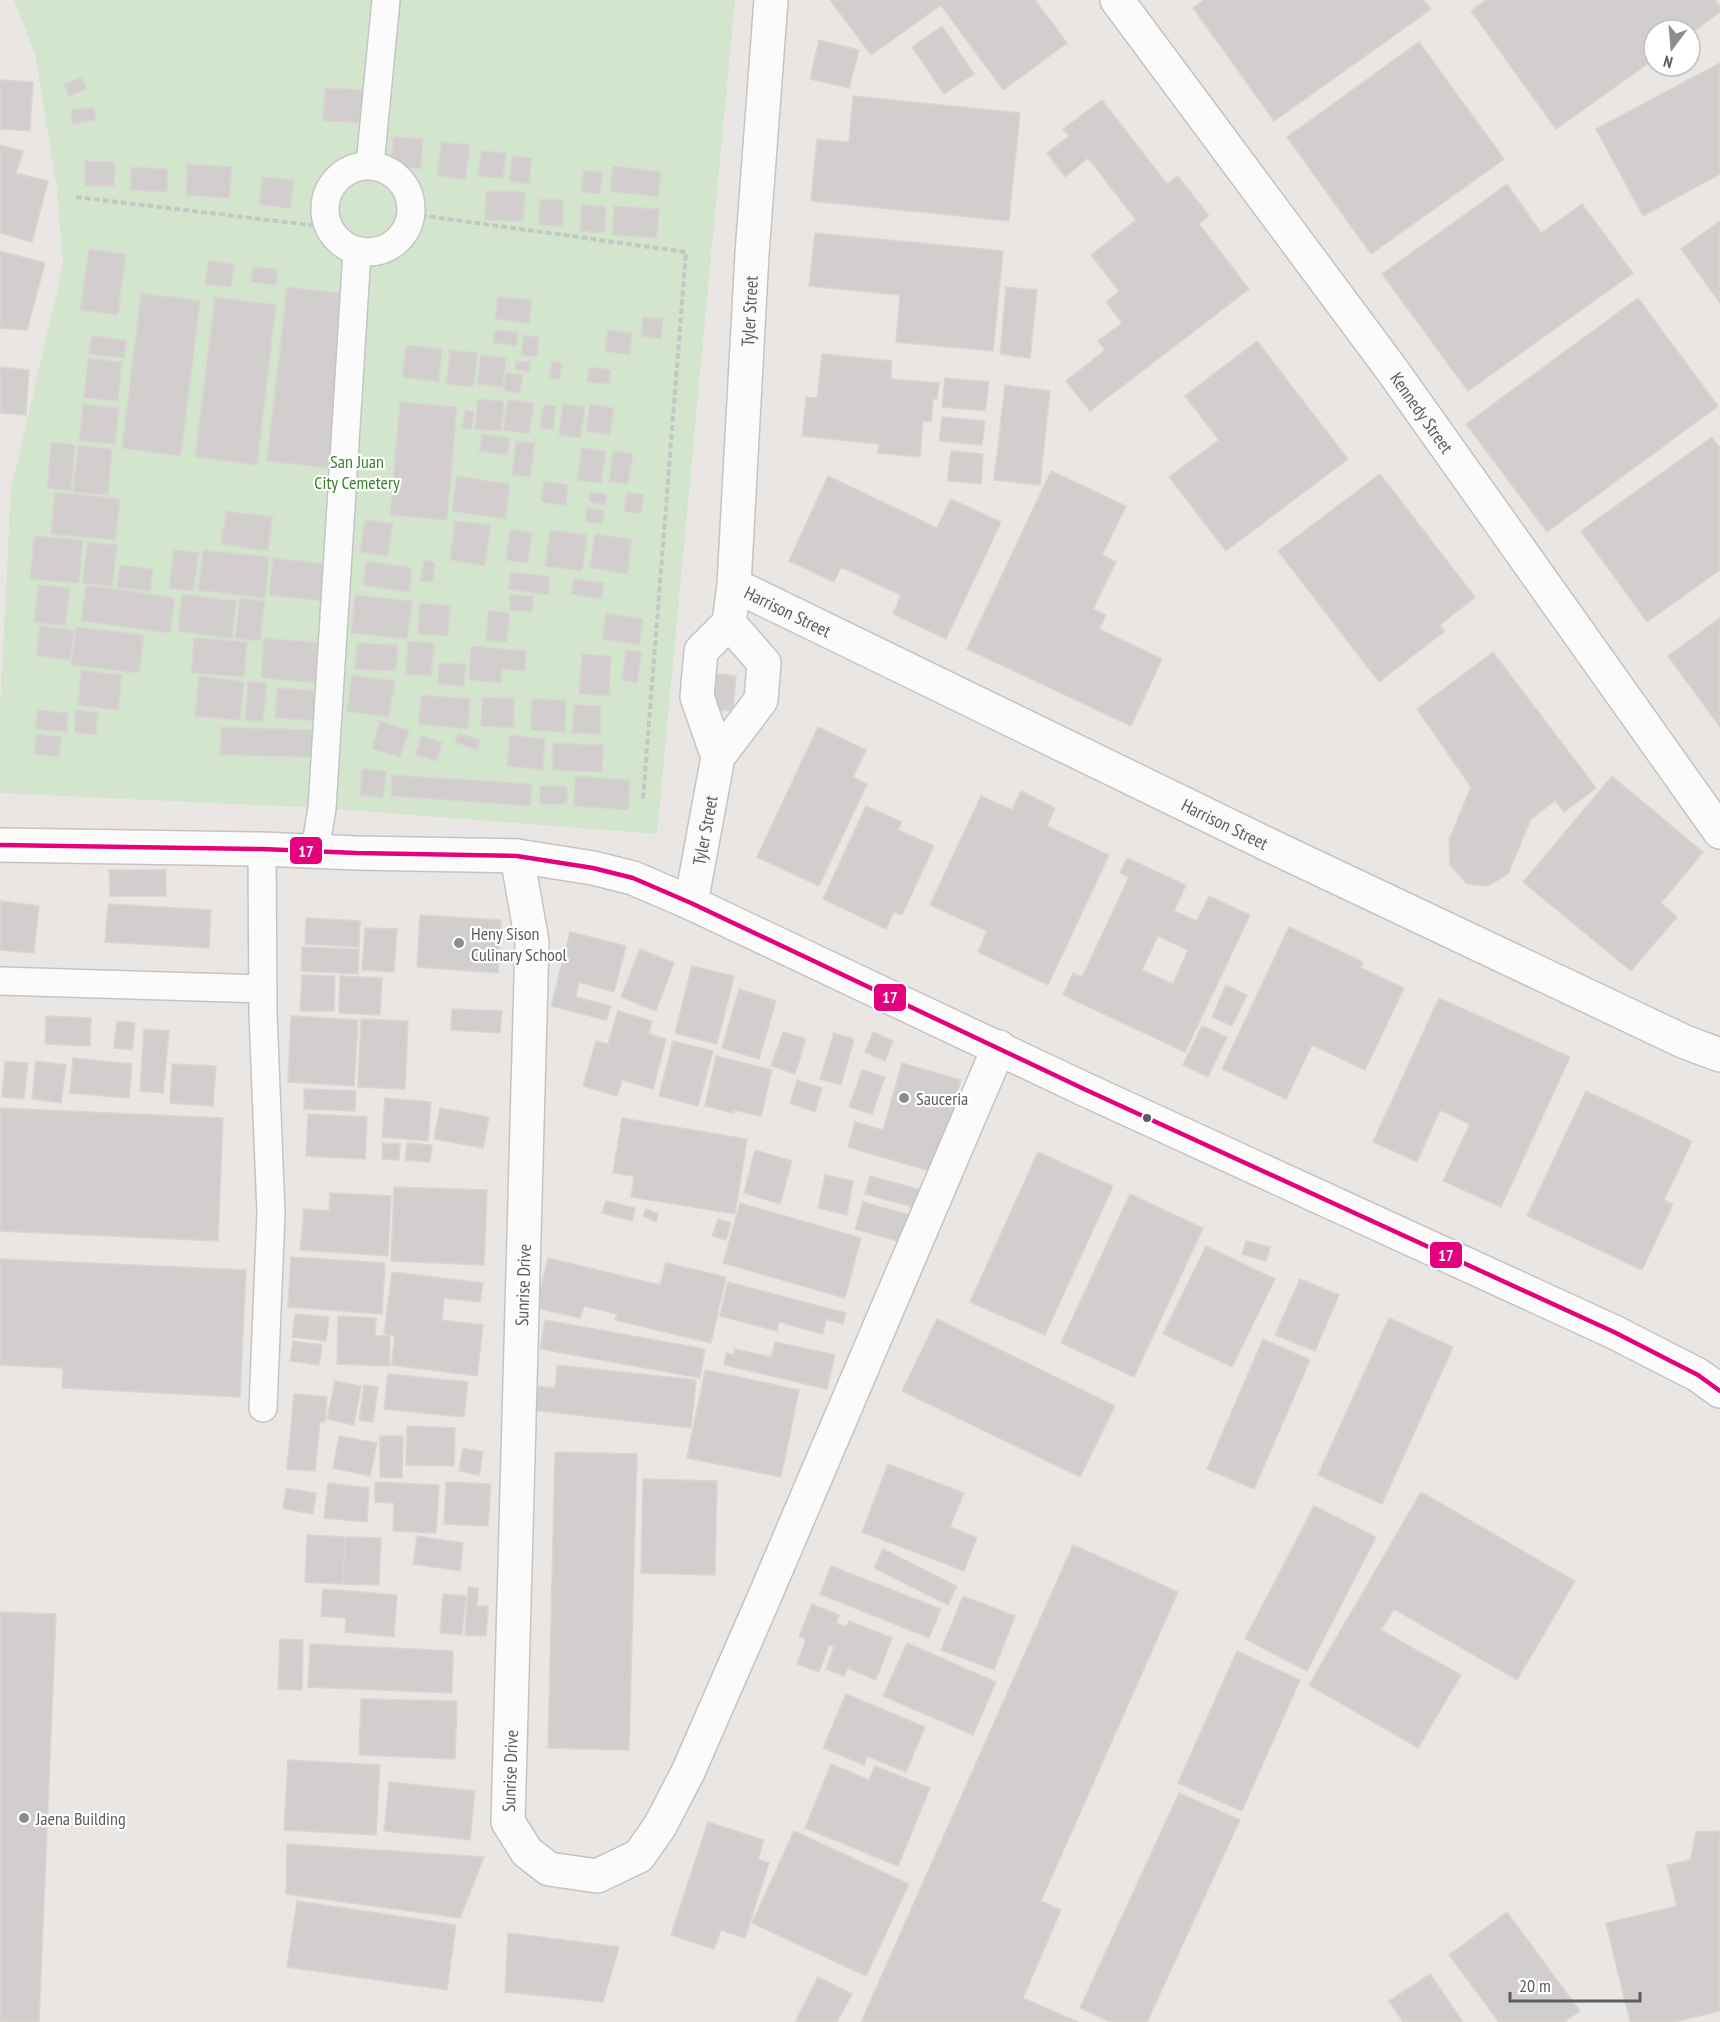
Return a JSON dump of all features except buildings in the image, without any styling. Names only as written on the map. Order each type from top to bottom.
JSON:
[{"type":"street","name":"Tyler Street","points":[[691,903],[718,757],[761,700],[763,682],[764,663],[739,635],[734,585],[752,254],[771,0]]},
{"type":"street","name":"Kennedy Street","points":[[1117,0],[1392,370],[1720,832]]},
{"type":"street","name":"Harrison Street","points":[[734,585],[1273,847],[1685,1042],[1720,1055]]},
{"type":"street","name":"Tyler Street","points":[[718,757],[697,697],[702,651],[739,635]]},
{"type":"street","points":[[0,845],[518,856],[593,868],[633,878],[691,903],[1384,1228],[1614,1332],[1698,1375],[1720,1391]]},
{"type":"street","name":"Sunrise Drive","points":[[518,856],[532,942],[508,1822],[527,1852],[549,1869],[597,1876],[639,1856],[660,1826],[688,1772],[760,1609],[999,1047]]},
{"type":"lane","points":[[370,165],[386,0]]},
{"type":"lane","points":[[370,165],[393,172],[408,190],[412,214],[403,237],[382,251],[357,252],[339,243],[327,227],[323,205],[332,184],[348,170],[370,165]]},
{"type":"lane","points":[[315,851],[322,808],[357,252]]},
{"type":"lane","points":[[262,849],[263,989],[271,1213],[263,1408]]},
{"type":"lane","points":[[0,981],[263,989]]},
{"type":"path","points":[[76,198],[327,227]]},
{"type":"path","points":[[412,214],[686,252],[644,799]]},
{"type":"green space","name":"San Juan City Cemetery","points":[[14,0],[735,0],[657,834],[322,808],[0,793],[0,708],[11,489],[63,265],[57,190],[35,54]]},
{"type":"transit line","name":"17","points":[[0,845],[517,856],[593,868],[633,878],[691,903],[1084,1089],[1614,1332],[1698,1375],[1720,1391]]},
{"type":"place","name":"Heny Sison Culinary School","points":[[459,943]]},
{"type":"place","name":"Sauceria","points":[[904,1098]]},
{"type":"place","name":"Jaena Building","points":[[24,1818]]}]
